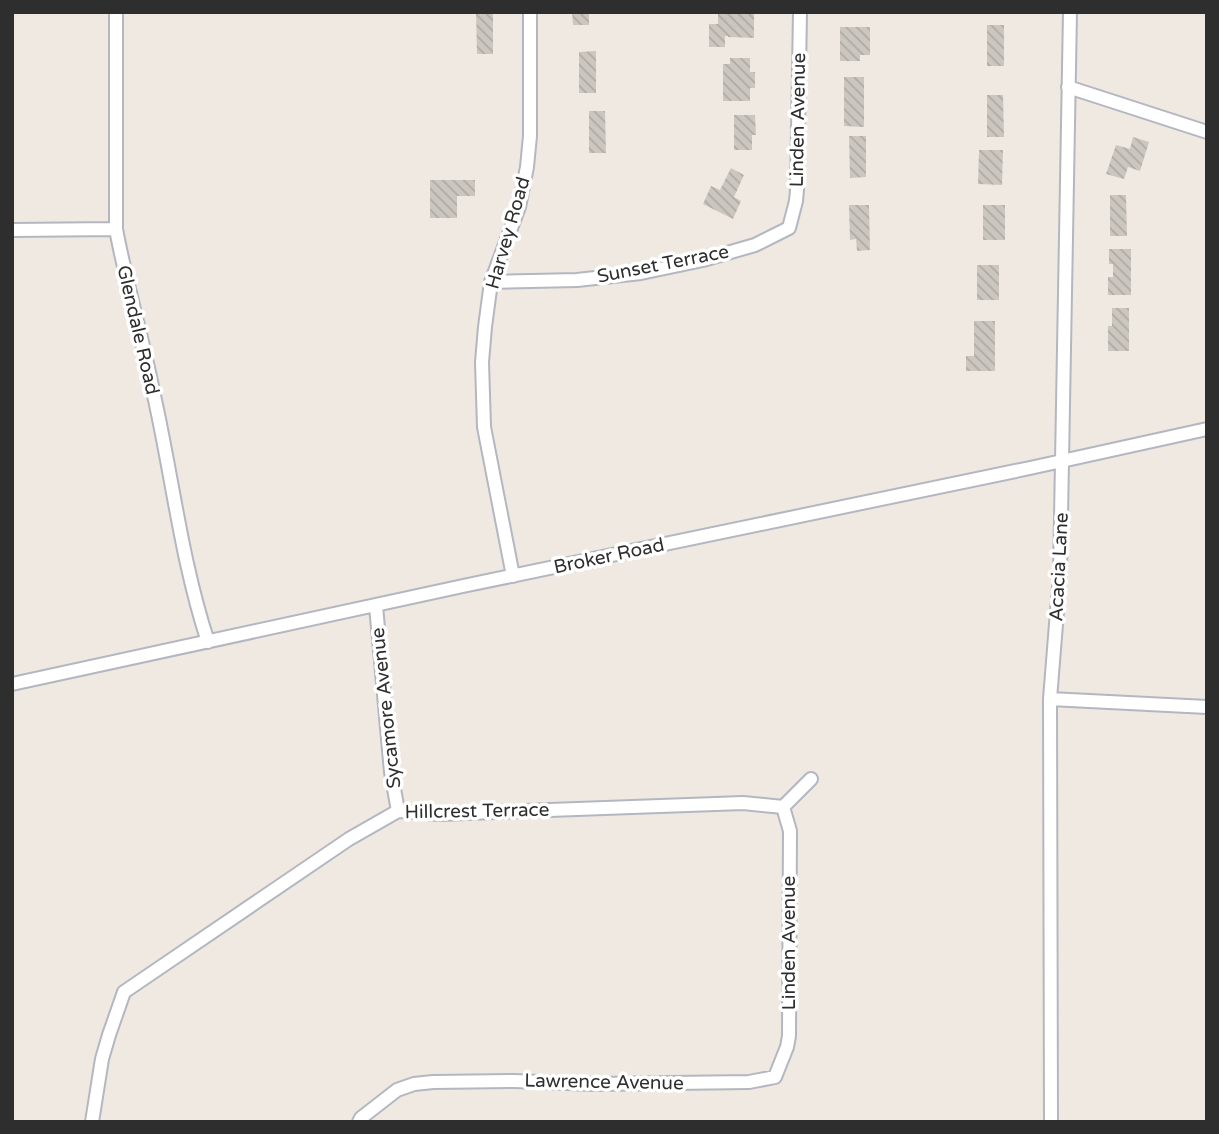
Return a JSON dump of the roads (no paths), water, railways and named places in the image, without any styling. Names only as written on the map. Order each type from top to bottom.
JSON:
[{"type":"street","name":"Glendale Road","points":[[116,12],[116,229],[153,390],[195,602],[208,642]]},
{"type":"street","name":"Harvey Road","points":[[513,576],[484,427],[482,362],[491,282],[519,207],[527,167],[530,136],[530,12]]},
{"type":"street","name":"Linden Avenue","points":[[789,228],[797,190],[800,12]]},
{"type":"street","name":"Acacia Lane","points":[[1051,1122],[1050,699],[1060,574],[1070,12]]},
{"type":"street","points":[[1068,86],[1207,132]]},
{"type":"street","name":"Sunset Terrace","points":[[491,282],[577,279],[641,272],[703,260],[755,245],[789,228]]},
{"type":"street","points":[[12,230],[116,229]]},
{"type":"street","name":"Broker Road","points":[[12,684],[1207,429]]},
{"type":"street","name":"Sycamore Avenue","points":[[376,606],[391,772],[398,811]]},
{"type":"street","points":[[1050,699],[1207,707]]},
{"type":"street","points":[[783,807],[811,779]]},
{"type":"street","name":"Hillcrest Terrace","points":[[92,1122],[102,1059],[124,992],[349,839],[398,811],[440,814],[743,803],[783,807]]},
{"type":"street","name":"Linden Avenue","points":[[775,1077],[789,1036],[790,831],[783,807]]},
{"type":"street","name":"Lawrence Avenue","points":[[359,1122],[397,1090],[414,1084],[514,1081],[594,1084],[749,1082],[775,1077]]}]
